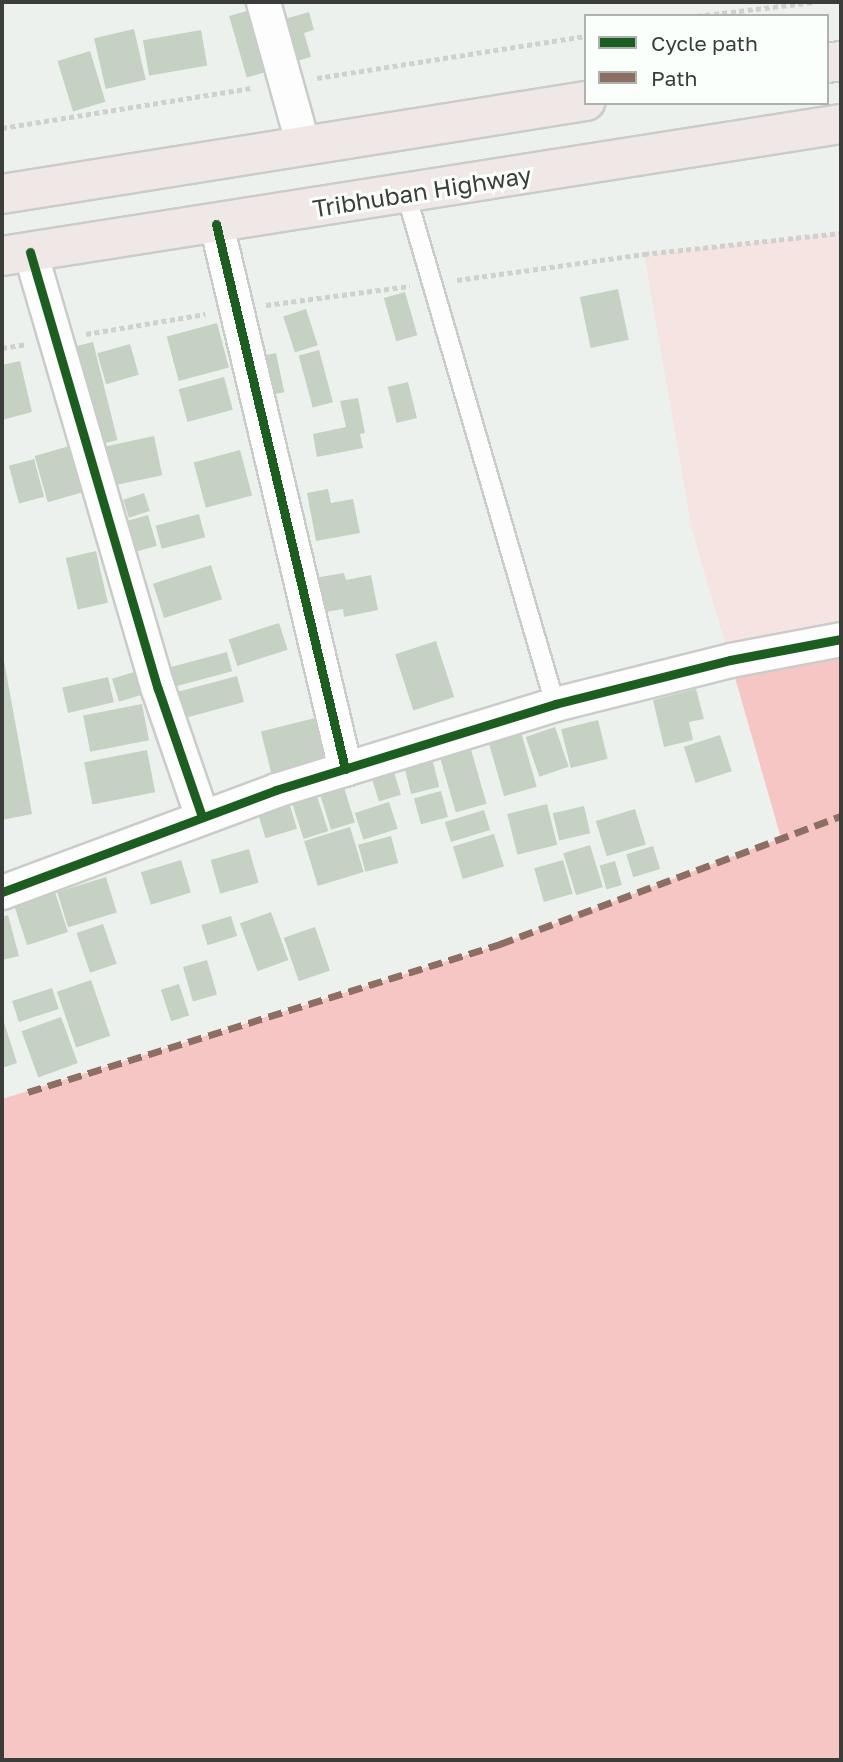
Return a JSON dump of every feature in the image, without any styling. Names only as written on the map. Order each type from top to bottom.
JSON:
[{"type":"highway","points":[[2,194],[584,101]]},
{"type":"highway","name":"Tribhuban Highway","points":[[16,254],[841,124]]},
{"type":"street","points":[[263,2],[303,145]]},
{"type":"street","points":[[216,224],[345,769]]},
{"type":"street","points":[[16,254],[202,817]]},
{"type":"street","points":[[2,892],[276,790],[555,704],[730,660],[841,639]]},
{"type":"lane","points":[[406,194],[555,704]]},
{"type":"path","points":[[713,14],[814,2]]},
{"type":"shaded area","points":[[841,233],[841,639],[730,660],[692,530],[644,254]]},
{"type":"shaded area","points":[[841,639],[841,1760],[2,1760],[2,1099],[495,946],[781,838],[730,660]]},
{"type":"building","points":[[257,8],[275,70],[247,78],[229,16]]},
{"type":"building","points":[[309,12],[314,30],[304,33],[311,57],[290,63],[278,21]]},
{"type":"building","points":[[134,29],[146,80],[106,89],[94,38]]},
{"type":"building","points":[[201,30],[207,65],[149,76],[143,40]]},
{"type":"building","points":[[90,51],[105,102],[73,112],[57,61]]},
{"type":"building","points":[[618,289],[629,340],[591,348],[580,297]]},
{"type":"building","points":[[405,292],[417,335],[396,341],[384,298]]},
{"type":"building","points":[[306,309],[318,345],[295,353],[283,316]]},
{"type":"building","points":[[217,323],[229,367],[179,381],[167,336]]},
{"type":"building","points":[[93,342],[117,440],[97,445],[73,347]]},
{"type":"building","points":[[130,344],[139,375],[106,384],[97,353]]},
{"type":"building","points":[[319,350],[333,402],[313,408],[299,355]]},
{"type":"building","points":[[276,353],[284,392],[267,396],[258,357]]},
{"type":"building","points":[[20,361],[32,412],[2,420],[2,365]]},
{"type":"building","points":[[224,377],[233,410],[187,422],[179,389]]},
{"type":"building","points":[[408,382],[417,418],[397,423],[388,387]]},
{"type":"building","points":[[358,398],[365,433],[360,434],[363,448],[317,457],[313,434],[346,427],[340,401]]},
{"type":"building","points":[[154,436],[162,475],[108,487],[99,448]]},
{"type":"building","points":[[73,445],[86,491],[48,502],[35,456]]},
{"type":"building","points":[[240,450],[252,495],[206,508],[194,462]]},
{"type":"building","points":[[34,459],[44,497],[19,503],[9,466]]},
{"type":"building","points":[[328,489],[331,503],[353,499],[360,533],[316,541],[307,493]]},
{"type":"building","points":[[144,493],[150,511],[129,518],[123,500]]},
{"type":"building","points":[[199,514],[205,537],[162,549],[156,526]]},
{"type":"building","points":[[148,515],[157,546],[137,552],[128,521]]},
{"type":"building","points":[[96,551],[108,603],[78,610],[66,558]]},
{"type":"building","points":[[211,565],[222,599],[164,618],[153,584]]},
{"type":"building","points":[[344,573],[346,580],[371,575],[378,610],[344,617],[343,609],[320,613],[314,578]]},
{"type":"building","points":[[279,623],[288,650],[237,666],[229,639]]},
{"type":"building","points":[[436,641],[454,697],[413,710],[395,654]]},
{"type":"building","points":[[2,650],[32,814],[2,820]]},
{"type":"building","points":[[227,652],[232,671],[176,686],[171,667]]},
{"type":"building","points":[[134,672],[141,695],[119,702],[112,679]]},
{"type":"building","points":[[237,676],[244,702],[182,719],[175,693]]},
{"type":"building","points":[[108,677],[114,702],[68,713],[62,688]]},
{"type":"building","points":[[696,689],[704,719],[689,722],[693,740],[664,747],[653,700]]},
{"type":"building","points":[[142,704],[149,740],[90,752],[83,715]]},
{"type":"building","points":[[323,716],[335,764],[273,779],[261,731]]},
{"type":"building","points":[[598,720],[608,759],[571,768],[561,729]]},
{"type":"building","points":[[555,727],[569,767],[539,777],[526,737]]},
{"type":"building","points":[[521,732],[537,787],[504,796],[488,741]]},
{"type":"building","points":[[720,735],[732,771],[696,783],[684,747]]},
{"type":"building","points":[[470,746],[487,804],[456,812],[439,755]]},
{"type":"building","points":[[147,750],[155,792],[92,804],[84,762]]},
{"type":"building","points":[[432,758],[439,787],[411,794],[404,765]]},
{"type":"building","points":[[393,769],[401,795],[379,802],[371,776]]},
{"type":"building","points":[[344,787],[355,822],[331,830],[320,794]]},
{"type":"building","points":[[441,791],[448,817],[421,824],[414,798]]},
{"type":"building","points":[[316,793],[328,831],[304,839],[291,801]]},
{"type":"building","points":[[288,799],[297,829],[266,838],[256,809]]},
{"type":"building","points":[[389,802],[398,829],[363,840],[355,813]]},
{"type":"building","points":[[547,804],[557,845],[517,855],[507,814]]},
{"type":"building","points":[[584,806],[590,833],[559,840],[553,813]]},
{"type":"building","points":[[635,809],[646,844],[607,856],[596,821]]},
{"type":"building","points":[[484,810],[490,830],[451,842],[445,822]]},
{"type":"building","points":[[350,827],[364,872],[318,886],[304,841]]},
{"type":"building","points":[[494,834],[504,867],[463,879],[453,847]]},
{"type":"building","points":[[391,836],[398,863],[365,872],[358,845]]},
{"type":"building","points":[[590,845],[603,887],[576,895],[563,853]]},
{"type":"building","points":[[653,846],[660,869],[633,877],[626,854]]},
{"type":"building","points":[[249,849],[259,883],[220,894],[211,860]]},
{"type":"building","points":[[181,860],[191,893],[151,905],[141,872]]},
{"type":"building","points":[[563,860],[573,894],[544,902],[534,868]]},
{"type":"building","points":[[615,861],[622,885],[607,889],[600,865]]},
{"type":"building","points":[[106,877],[117,912],[68,927],[57,892]]},
{"type":"building","points":[[55,892],[68,932],[27,945],[14,905]]},
{"type":"building","points":[[271,912],[288,960],[257,971],[240,923]]},
{"type":"building","points":[[8,915],[19,956],[2,960],[2,917]]},
{"type":"building","points":[[231,916],[237,936],[207,945],[201,925]]},
{"type":"building","points":[[103,924],[117,964],[90,973],[77,933]]},
{"type":"building","points":[[315,927],[330,970],[299,981],[284,938]]},
{"type":"building","points":[[207,960],[217,995],[193,1001],[183,967]]},
{"type":"building","points":[[91,980],[110,1036],[76,1048],[57,992]]},
{"type":"building","points":[[179,984],[189,1015],[171,1021],[161,990]]},
{"type":"building","points":[[52,988],[59,1009],[19,1022],[12,1001]]},
{"type":"building","points":[[2,1016],[17,1063],[2,1068]]},
{"type":"building","points":[[61,1017],[78,1063],[38,1077],[22,1031]]},
{"type":"marked path","points":[[28,1092],[500,944],[841,816]]},
{"type":"cycle path","points":[[216,224],[345,769]]},
{"type":"cycle path","points":[[30,252],[158,689],[202,817]]},
{"type":"cycle path","points":[[2,892],[276,790],[555,704],[730,660],[841,639]]}]
